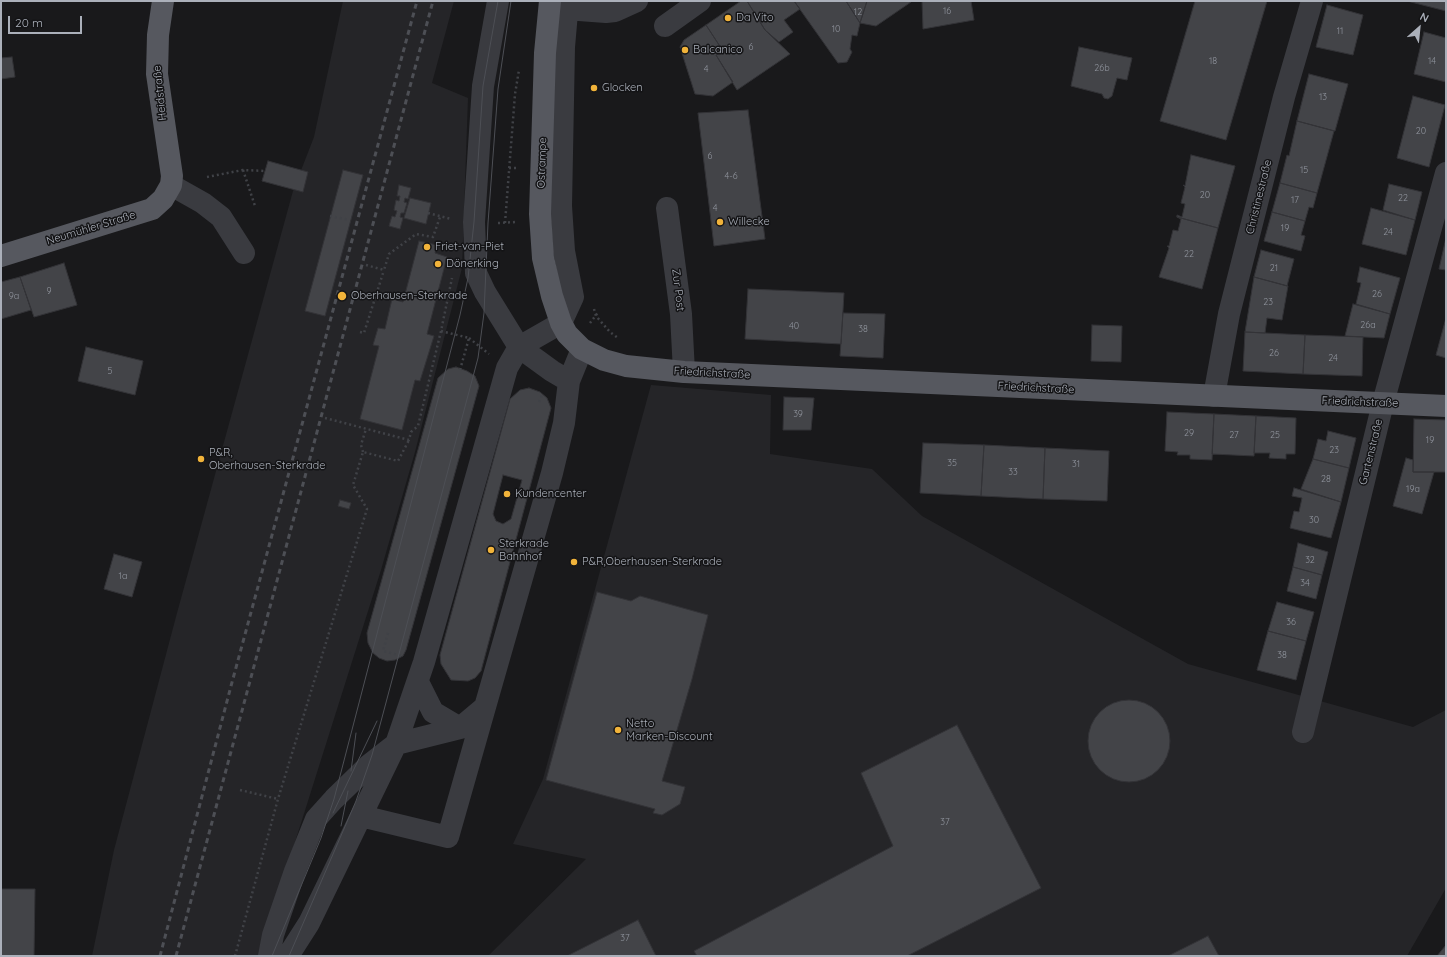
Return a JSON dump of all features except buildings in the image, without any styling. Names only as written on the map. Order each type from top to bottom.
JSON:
[{"type":"main road","name":"Heidstraße","points":[[163,1],[158,35],[157,74],[167,151],[171,167],[171,185]]},
{"type":"main road","name":"Ostrampe","points":[[558,5],[540,214],[543,258],[552,296],[561,323],[574,342],[582,349]]},
{"type":"main road","name":"Neumühler Straße","points":[[1,256],[152,209],[163,199],[171,185]]},
{"type":"main road","name":"Friedrichstraße","points":[[582,349],[604,360],[626,366],[684,372],[1446,406]]},
{"type":"street","points":[[498,1],[483,86],[474,222],[476,273],[485,292],[519,347],[552,371],[569,381]]},
{"type":"street","points":[[558,5],[606,12],[615,11],[637,1]]},
{"type":"street","points":[[665,26],[700,1]]},
{"type":"street","name":"Christinestraße","points":[[1214,396],[1231,306],[1284,98],[1312,1]]},
{"type":"street","name":"Gartenstraße","points":[[1302,732],[1383,403],[1446,173]]},
{"type":"street","points":[[171,185],[203,203],[221,216],[244,253]]},
{"type":"street","name":"Zur Post","points":[[667,208],[681,314],[684,372]]},
{"type":"street","points":[[288,956],[309,923],[396,744],[421,672],[507,368],[519,347],[561,323]]},
{"type":"street","points":[[361,816],[448,837],[552,473],[564,423],[569,381],[582,349]]},
{"type":"street","points":[[421,672],[433,712],[460,728]]},
{"type":"street","points":[[269,956],[273,935],[295,871],[316,819],[348,784],[396,744],[460,728],[485,707]]},
{"type":"path","points":[[505,223],[515,94],[520,65]]},
{"type":"path","points":[[509,168],[520,168]]},
{"type":"path","points":[[255,206],[242,170],[266,171]]},
{"type":"path","points":[[330,216],[339,216],[349,220]]},
{"type":"path","points":[[360,332],[364,333],[388,254],[416,234],[433,236],[440,217]]},
{"type":"path","points":[[366,265],[384,270]]},
{"type":"path","points":[[363,452],[398,461],[409,440],[411,432],[418,426],[441,331],[453,272]]},
{"type":"path","points":[[594,307],[596,316],[610,332],[621,340]]},
{"type":"path","points":[[441,331],[469,338],[460,370]]},
{"type":"path","points":[[325,418],[409,440]]},
{"type":"path","points":[[234,956],[278,800],[367,509],[353,485],[363,452],[361,445],[366,429]]},
{"type":"path","points":[[388,633],[383,651],[421,672]]},
{"type":"path","points":[[240,790],[249,794],[278,800]]},
{"type":"shaded area","points":[[343,1],[454,1],[432,83],[468,98],[462,268],[415,452],[381,570],[259,956],[92,956],[114,850],[177,613],[293,191],[314,137]]},
{"type":"shaded area","points":[[651,385],[771,395],[770,454],[872,469],[922,516],[1188,664],[1413,727],[1446,710],[1446,888],[1407,956],[488,956],[586,859],[513,844],[543,779]]},
{"type":"tram line","points":[[272,956],[321,838],[334,799],[460,315],[468,278],[474,222],[483,86],[498,1]]},
{"type":"tram line","points":[[289,956],[356,801],[372,755],[478,358],[484,313],[488,223],[498,89],[511,1]]},
{"type":"tram line","points":[[333,813],[377,721]]},
{"type":"tram line","points":[[351,771],[356,733]]},
{"type":"tram line","points":[[341,826],[348,791]]},
{"type":"railway","points":[[160,956],[231,686],[417,1]]},
{"type":"railway","points":[[176,956],[433,1]]},
{"type":"place","name":"Da Vito","points":[[728,18]]},
{"type":"place","name":"Balcanico","points":[[685,50]]},
{"type":"place","name":"Glocken","points":[[594,88]]},
{"type":"place","name":"Willecke","points":[[720,222]]},
{"type":"place","name":"Friet-van-Piet","points":[[427,247]]},
{"type":"place","name":"Dönerking","points":[[438,264]]},
{"type":"place","name":"Oberhausen-Sterkrade","points":[[342,296]]},
{"type":"place","name":"P&R, Oberhausen-Sterkrade","points":[[201,459]]},
{"type":"place","name":"Kundencenter","points":[[507,494]]},
{"type":"place","name":"Sterkrade Bahnhof","points":[[491,550]]},
{"type":"place","name":"P&R,Oberhausen-Sterkrade","points":[[574,562]]},
{"type":"place","name":"Netto Marken-Discount","points":[[618,730]]}]
